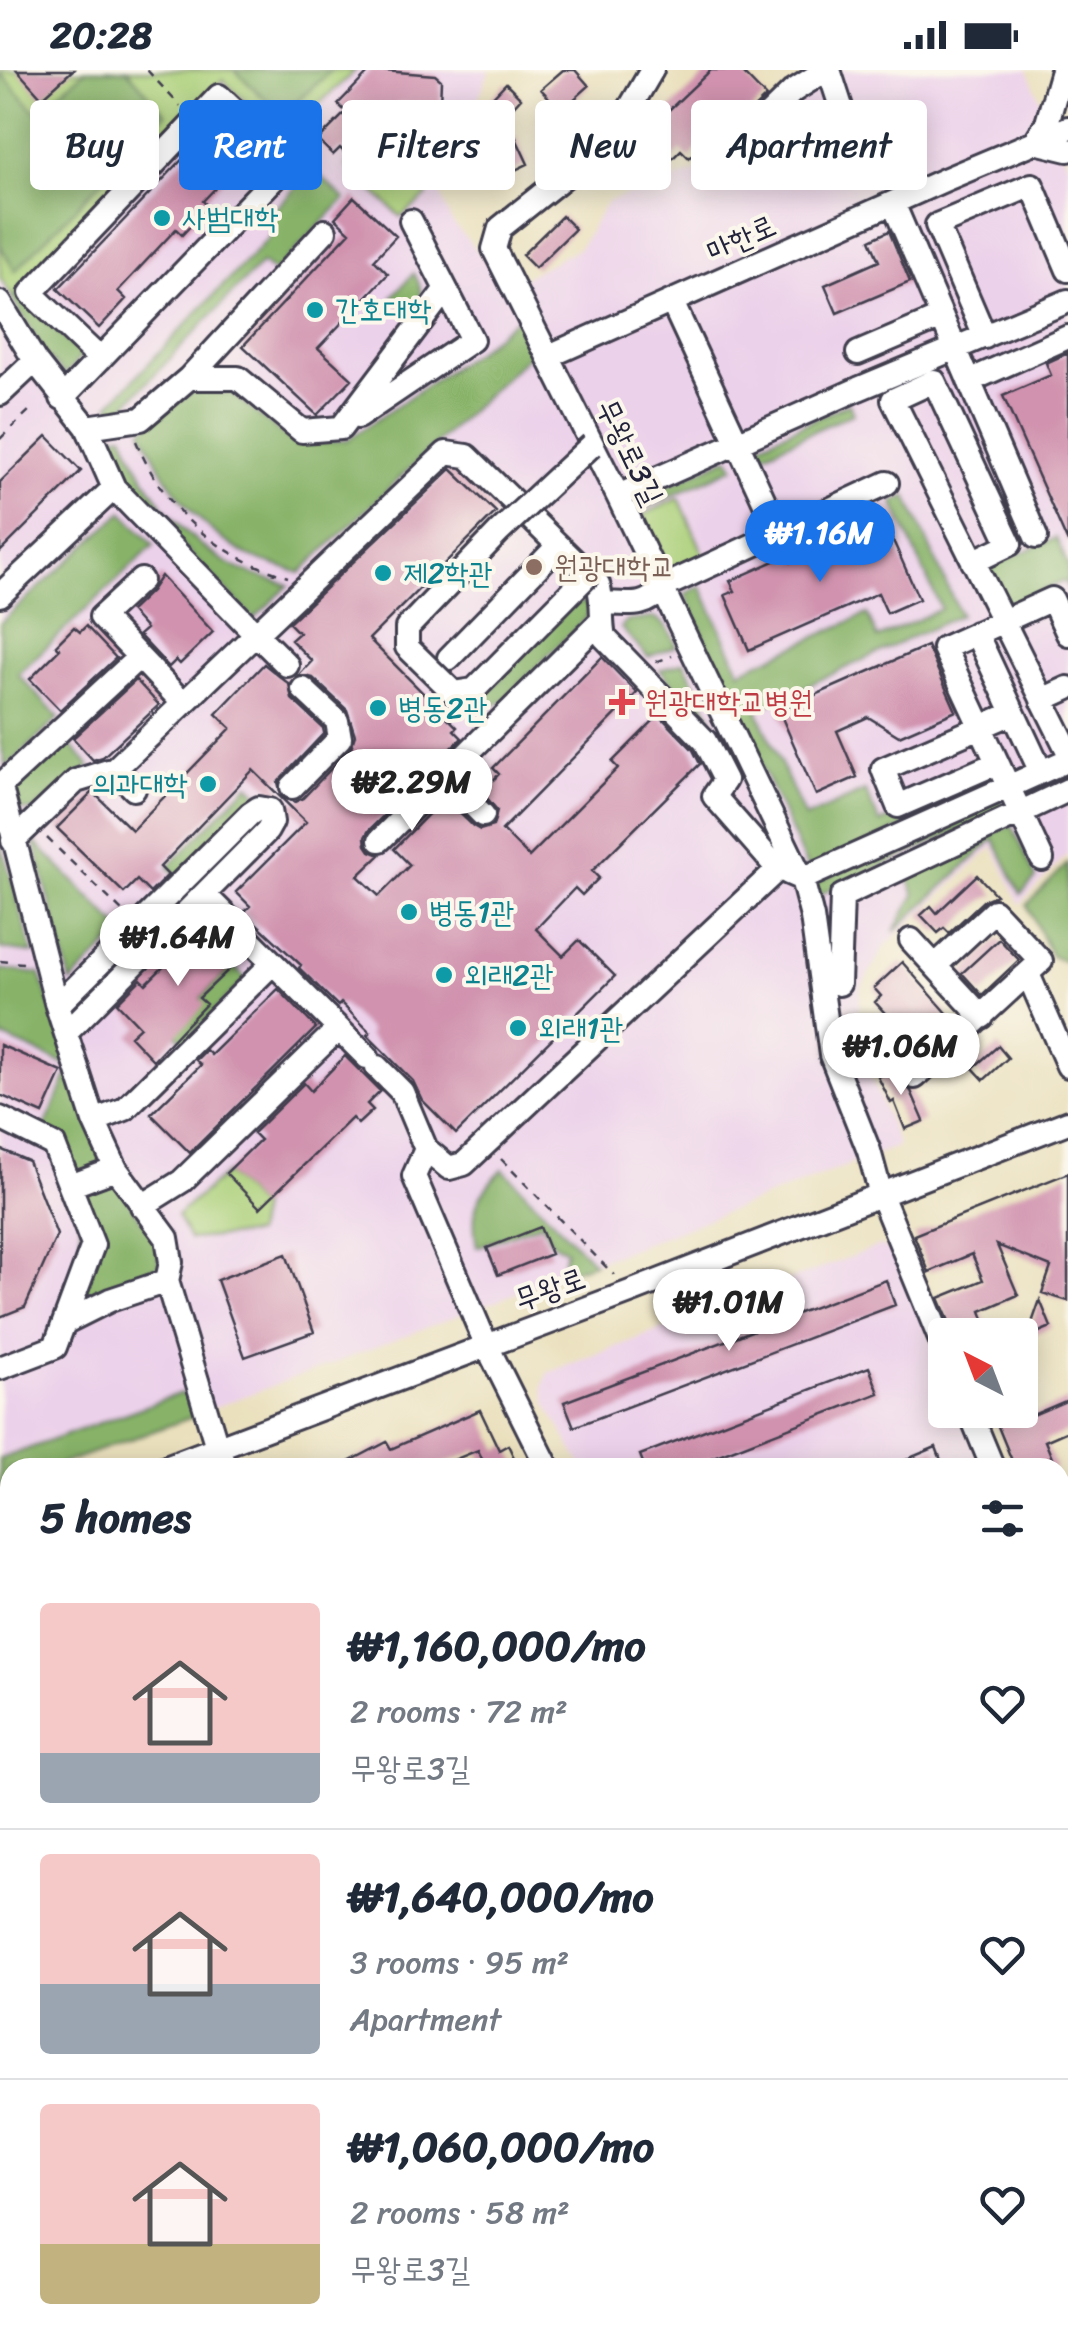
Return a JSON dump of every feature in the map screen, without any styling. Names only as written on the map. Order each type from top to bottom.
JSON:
[{"type":"street","name":"무왕로3길","points":[[652,70],[621,123],[600,149],[500,228],[494,248],[802,879],[812,917],[831,1055],[869,1151],[881,1195],[931,1318]]},
{"type":"street","points":[[784,100],[828,70],[839,100]]},
{"type":"street","points":[[1063,78],[1035,142],[1068,150]]},
{"type":"street","name":"마한로","points":[[550,356],[1068,128]]},
{"type":"street","points":[[100,359],[30,293],[179,138]]},
{"type":"street","points":[[985,337],[937,225],[1032,184],[1068,270]]},
{"type":"street","points":[[62,398],[263,190]]},
{"type":"street","points":[[892,203],[1036,537]]},
{"type":"street","points":[[190,378],[238,378],[302,432],[341,428],[472,340],[411,221]]},
{"type":"street","points":[[87,427],[141,419],[190,378],[325,231]]},
{"type":"street","points":[[341,428],[446,290]]},
{"type":"street","points":[[672,302],[779,533]]},
{"type":"street","points":[[618,496],[1068,302]]},
{"type":"street","points":[[0,303],[35,361],[87,427],[114,488],[287,666]]},
{"type":"street","points":[[858,353],[942,317]]},
{"type":"street","points":[[969,380],[1068,337]]},
{"type":"street","points":[[0,394],[35,361]]},
{"type":"street","points":[[972,562],[1010,544],[934,381],[893,400],[919,456],[972,562],[1068,752]]},
{"type":"street","points":[[919,456],[988,425]]},
{"type":"street","points":[[589,574],[474,690],[454,693],[407,647],[406,628],[592,444]]},
{"type":"street","points":[[14,841],[76,782],[115,768],[446,453],[467,456],[598,584],[604,637],[705,740],[725,780],[714,796],[778,870],[802,879],[1068,760]]},
{"type":"street","points":[[380,840],[603,612],[642,605],[654,599],[662,587],[887,483]]},
{"type":"street","points":[[0,595],[114,488]]},
{"type":"street","points":[[449,658],[558,546]]},
{"type":"street","points":[[141,580],[101,617],[183,703]]},
{"type":"street","points":[[1042,859],[944,648],[1052,599],[1068,634]]},
{"type":"street","points":[[976,633],[1041,772]]},
{"type":"street","points":[[138,657],[0,785],[57,1006],[94,1121],[116,1169],[160,1226],[171,1250],[167,1281],[222,1457]]},
{"type":"street","points":[[1042,700],[1068,688]]},
{"type":"street","points":[[57,1006],[250,814],[281,798],[340,738],[337,722],[303,689]]},
{"type":"street","points":[[998,763],[898,806],[882,769],[1013,713]]},
{"type":"street","points":[[115,768],[134,789]]},
{"type":"street","points":[[444,776],[483,815]]},
{"type":"street","points":[[838,984],[842,896],[1068,790]]},
{"type":"street","points":[[66,1033],[267,831],[281,798]]},
{"type":"street","points":[[204,895],[402,1092],[426,1149],[448,1168],[464,1164],[778,870]]},
{"type":"street","points":[[916,1078],[1041,961],[994,910],[935,966]]},
{"type":"street","points":[[812,917],[841,923]]},
{"type":"street","points":[[911,940],[982,1017]]},
{"type":"street","points":[[94,1121],[125,1108],[273,963]]},
{"type":"street","points":[[1028,974],[1068,1066]]},
{"type":"street","points":[[142,1206],[182,1181],[338,1029]]},
{"type":"street","points":[[0,1118],[54,1145],[93,1245],[55,1347],[0,1368]]},
{"type":"street","name":"무왕로","points":[[222,1457],[486,1344],[1068,1122]]},
{"type":"street","points":[[426,1149],[414,1176],[486,1344],[543,1458]]},
{"type":"street","points":[[70,1186],[116,1169]]},
{"type":"street","points":[[64,1323],[110,1300],[167,1281]]},
{"type":"street","points":[[976,1428],[989,1458]]},
{"type":"path","points":[[148,70],[179,105]]},
{"type":"path","points":[[0,439],[34,406]]},
{"type":"path","points":[[128,421],[146,464],[185,518],[243,562],[310,584]]},
{"type":"path","points":[[635,669],[691,649]]},
{"type":"path","points":[[32,823],[137,927]]},
{"type":"path","points":[[0,960],[46,966]]},
{"type":"path","points":[[486,1144],[630,1292]]},
{"type":"shaded area","name":"원광대학교","points":[[0,70],[490,70],[477,100],[342,100],[342,190],[438,190],[451,221],[508,286],[579,248],[607,202],[643,190],[671,190],[671,181],[691,174],[691,190],[927,190],[927,100],[803,100],[835,70],[1027,70],[1068,165],[1068,854],[1020,904],[993,847],[885,946],[861,988],[856,1037],[898,1146],[77,1458],[0,1458]]},
{"type":"shaded area","points":[[879,1246],[889,1249],[900,1260],[928,1331],[928,1428],[966,1428],[978,1458],[578,1458],[547,1405],[543,1386],[548,1373]]},
{"type":"green space","points":[[0,70],[356,70],[322,101],[244,100],[223,80],[204,100],[179,100],[179,125],[159,146],[159,100],[30,100],[30,190],[117,190],[12,298],[0,278]]},
{"type":"green space","points":[[86,70],[127,70],[154,100],[52,100]]},
{"type":"green space","points":[[234,70],[332,70],[299,100],[266,100]]},
{"type":"green space","points":[[0,72],[30,105],[30,190],[93,190],[15,271],[0,245]]},
{"type":"green space","points":[[322,177],[345,199],[274,273],[262,263],[118,413],[109,405],[274,232],[264,221],[293,190],[322,190]]},
{"type":"green space","points":[[372,190],[425,190],[427,196],[401,217]]},
{"type":"green space","points":[[414,273],[421,295],[411,315],[392,297]]},
{"type":"green space","points":[[18,293],[82,356],[65,375],[45,354],[12,298]]},
{"type":"green space","points":[[517,318],[533,351],[300,573],[247,555],[212,531],[171,485],[142,430],[192,392],[231,393],[296,445],[347,440],[478,350]]},
{"type":"green space","points":[[849,403],[853,413],[759,456],[755,446]]},
{"type":"green space","points":[[123,434],[168,512],[199,543],[237,568],[289,585],[254,619],[119,481],[101,438]]},
{"type":"green space","points":[[729,457],[734,467],[641,510],[636,500]]},
{"type":"green space","points":[[907,496],[960,615],[757,709],[805,818],[865,791],[880,823],[990,774],[996,786],[808,870],[685,594],[701,586],[740,671],[867,614],[878,638],[941,609],[893,502]]},
{"type":"green space","points":[[679,498],[706,559],[671,575],[643,515]]},
{"type":"green space","points":[[123,512],[154,545],[18,674],[59,718],[6,768],[0,740],[0,623]]},
{"type":"green space","points":[[1056,538],[1068,565],[1068,588],[1064,581],[1006,606],[986,568]]},
{"type":"green space","points":[[584,602],[589,609],[587,617],[501,703],[487,703],[486,694],[573,603]]},
{"type":"green space","points":[[652,618],[664,625],[677,646],[648,657],[621,628],[627,621]]},
{"type":"green space","points":[[684,662],[723,740],[660,670]]},
{"type":"green space","points":[[65,739],[90,766],[33,811],[18,810],[13,787]]},
{"type":"green space","points":[[249,784],[259,795],[178,877],[168,867]]},
{"type":"green space","points":[[1000,798],[1005,810],[821,894],[820,909],[810,885]]},
{"type":"green space","points":[[1012,825],[1036,878],[1021,894],[994,839],[894,932],[915,895],[906,872]]},
{"type":"green space","points":[[0,840],[1,843],[33,953],[0,949]]},
{"type":"green space","points":[[34,841],[123,931],[71,983]]},
{"type":"green space","points":[[1068,863],[1068,963],[1051,956],[1027,905]]},
{"type":"green space","points":[[233,966],[246,979],[184,1042],[176,1034],[187,1012]]},
{"type":"green space","points":[[0,969],[40,974],[106,1163],[74,1176],[43,1131],[71,1067],[0,1036]]},
{"type":"green space","points":[[503,1169],[594,1263],[567,1272],[563,1262],[566,1250],[552,1243],[542,1223],[477,1247],[477,1203]]},
{"type":"green space","points":[[226,1173],[260,1208],[255,1234],[189,1239],[177,1215]]},
{"type":"green space","points":[[113,1179],[158,1243],[159,1266],[82,1299],[80,1191]]},
{"type":"green space","points":[[181,1393],[192,1400],[198,1415],[78,1458],[3,1458]]},
{"type":"building","points":[[17,70],[73,70],[42,98]]},
{"type":"building","points":[[371,70],[435,75],[441,80],[440,100],[342,100],[342,108],[338,104]]},
{"type":"building","points":[[563,70],[575,70],[589,86],[573,100],[551,100],[541,89]]},
{"type":"building","points":[[711,70],[740,70],[766,97],[691,100],[691,156],[681,150],[671,160],[671,108]]},
{"type":"building","points":[[506,83],[521,98],[515,105],[515,100],[490,100]]},
{"type":"building","points":[[342,116],[342,150],[333,155],[322,144],[322,136]]},
{"type":"building","points":[[515,136],[528,164],[515,170]]},
{"type":"building","name":"사범대학","points":[[179,163],[179,190],[214,190],[203,201],[208,207],[182,235],[176,229],[118,291],[126,299],[99,328],[58,289],[153,190],[159,190],[159,184]]},
{"type":"building","name":"간호대학","points":[[354,197],[396,236],[374,260],[388,274],[318,348],[352,379],[317,415],[243,346],[350,232],[335,218]]},
{"type":"building","points":[[562,216],[575,229],[535,268],[522,255]]},
{"type":"building","points":[[889,231],[910,282],[837,313],[825,285],[879,261],[870,240]]},
{"type":"building","points":[[1068,353],[1068,543],[1003,396],[1051,375],[1046,363]]},
{"type":"building","points":[[47,436],[81,471],[0,552],[0,482]]},
{"type":"building","points":[[451,469],[496,512],[369,639],[457,727],[454,730],[462,738],[369,830],[366,845],[380,855],[358,876],[379,896],[410,865],[394,849],[444,798],[480,830],[493,826],[497,810],[482,792],[499,774],[493,768],[602,657],[637,693],[502,830],[529,857],[618,768],[612,762],[659,715],[693,750],[700,764],[592,871],[599,878],[582,895],[575,888],[536,929],[563,956],[579,940],[615,976],[456,1134],[422,1100],[413,1081],[367,1035],[370,1032],[341,1003],[338,1006],[244,912],[250,906],[236,892],[306,822],[253,770],[160,867],[168,875],[150,893],[137,880],[124,893],[57,828],[93,792],[132,830],[231,728],[216,714],[264,664],[289,684],[292,699],[323,728],[324,733],[278,782],[282,798],[295,802],[303,798],[351,748],[355,735],[347,710],[313,678],[299,675],[312,661],[291,640],[299,633],[289,623]]},
{"type":"building","points":[[884,520],[919,599],[887,613],[878,593],[749,650],[725,595],[735,591],[730,581],[788,555],[791,562]]},
{"type":"building","points":[[161,576],[213,632],[180,664],[176,660],[169,667],[139,635],[146,629],[130,611]]},
{"type":"building","points":[[86,626],[116,658],[60,710],[30,679],[60,649],[56,645],[74,627],[80,632]]},
{"type":"building","points":[[927,646],[956,711],[899,736],[868,717],[837,731],[857,777],[816,795],[779,711]]},
{"type":"building","points":[[136,680],[159,705],[103,757],[93,760],[73,738]]},
{"type":"building","points":[[977,875],[996,895],[984,900],[949,933],[944,928],[938,933],[921,915],[931,906],[937,913]]},
{"type":"building","points":[[210,921],[244,955],[199,998],[206,1004],[153,1060],[130,1036],[140,1027],[117,1003],[141,979],[146,984]]},
{"type":"building","points":[[999,939],[1019,960],[982,995],[962,973]]},
{"type":"building","points":[[902,962],[948,1014],[942,1019],[948,1026],[920,1052],[875,1002],[881,996],[874,988]]},
{"type":"building","points":[[278,989],[316,1028],[190,1153],[151,1114],[201,1065],[196,1060],[206,1050],[211,1055]]},
{"type":"building","points":[[0,1045],[62,1072],[43,1114],[0,1095]]},
{"type":"building","points":[[998,1046],[1008,1058],[984,1080],[973,1068]]},
{"type":"building","points":[[345,1056],[380,1091],[367,1104],[373,1110],[358,1124],[352,1118],[260,1208],[226,1173],[260,1140],[253,1133],[304,1083],[311,1091]]},
{"type":"building","points":[[899,1067],[901,1081],[911,1091],[924,1121],[905,1129],[894,1101],[891,1103],[878,1077]]},
{"type":"building","points":[[0,1149],[28,1161],[57,1235],[25,1307],[0,1317]]},
{"type":"building","points":[[1068,1173],[1068,1301],[1042,1293],[1051,1267],[997,1245],[1018,1295],[981,1311],[984,1318],[948,1318],[939,1298],[983,1280],[972,1254],[929,1272],[914,1235]]},
{"type":"building","points":[[540,1227],[551,1254],[498,1275],[487,1248]]},
{"type":"building","points":[[286,1254],[314,1332],[245,1357],[217,1280]]},
{"type":"building","points":[[886,1280],[895,1305],[574,1427],[564,1402]]},
{"type":"building","points":[[1040,1300],[1051,1327],[1038,1332],[1038,1318],[1034,1318]]},
{"type":"building","points":[[869,1367],[879,1393],[711,1458],[640,1455]]},
{"type":"building","points":[[1068,1400],[1068,1431],[1045,1441],[1052,1458],[1011,1458],[999,1428],[1038,1428],[1038,1413]]},
{"type":"building","points":[[480,1410],[499,1450],[508,1445],[514,1458],[482,1458],[478,1450],[458,1458],[356,1458],[387,1442],[391,1449]]},
{"type":"building","points":[[936,1447],[940,1458],[910,1458]]},
{"type":"place","name":"사범대학","points":[[162,218]]},
{"type":"place","name":"간호대학","points":[[315,310]]},
{"type":"place","name":"원광대학교","points":[[534,567]]},
{"type":"place","name":"제2학관","points":[[383,573]]},
{"type":"place","name":"원광대학교병원","points":[[622,702]]},
{"type":"place","name":"병동2관","points":[[378,708]]},
{"type":"place","name":"의과대학","points":[[208,784]]},
{"type":"place","name":"병동1관","points":[[409,912]]},
{"type":"place","name":"외래2관","points":[[444,975]]},
{"type":"place","name":"외래1관","points":[[518,1028]]}]
